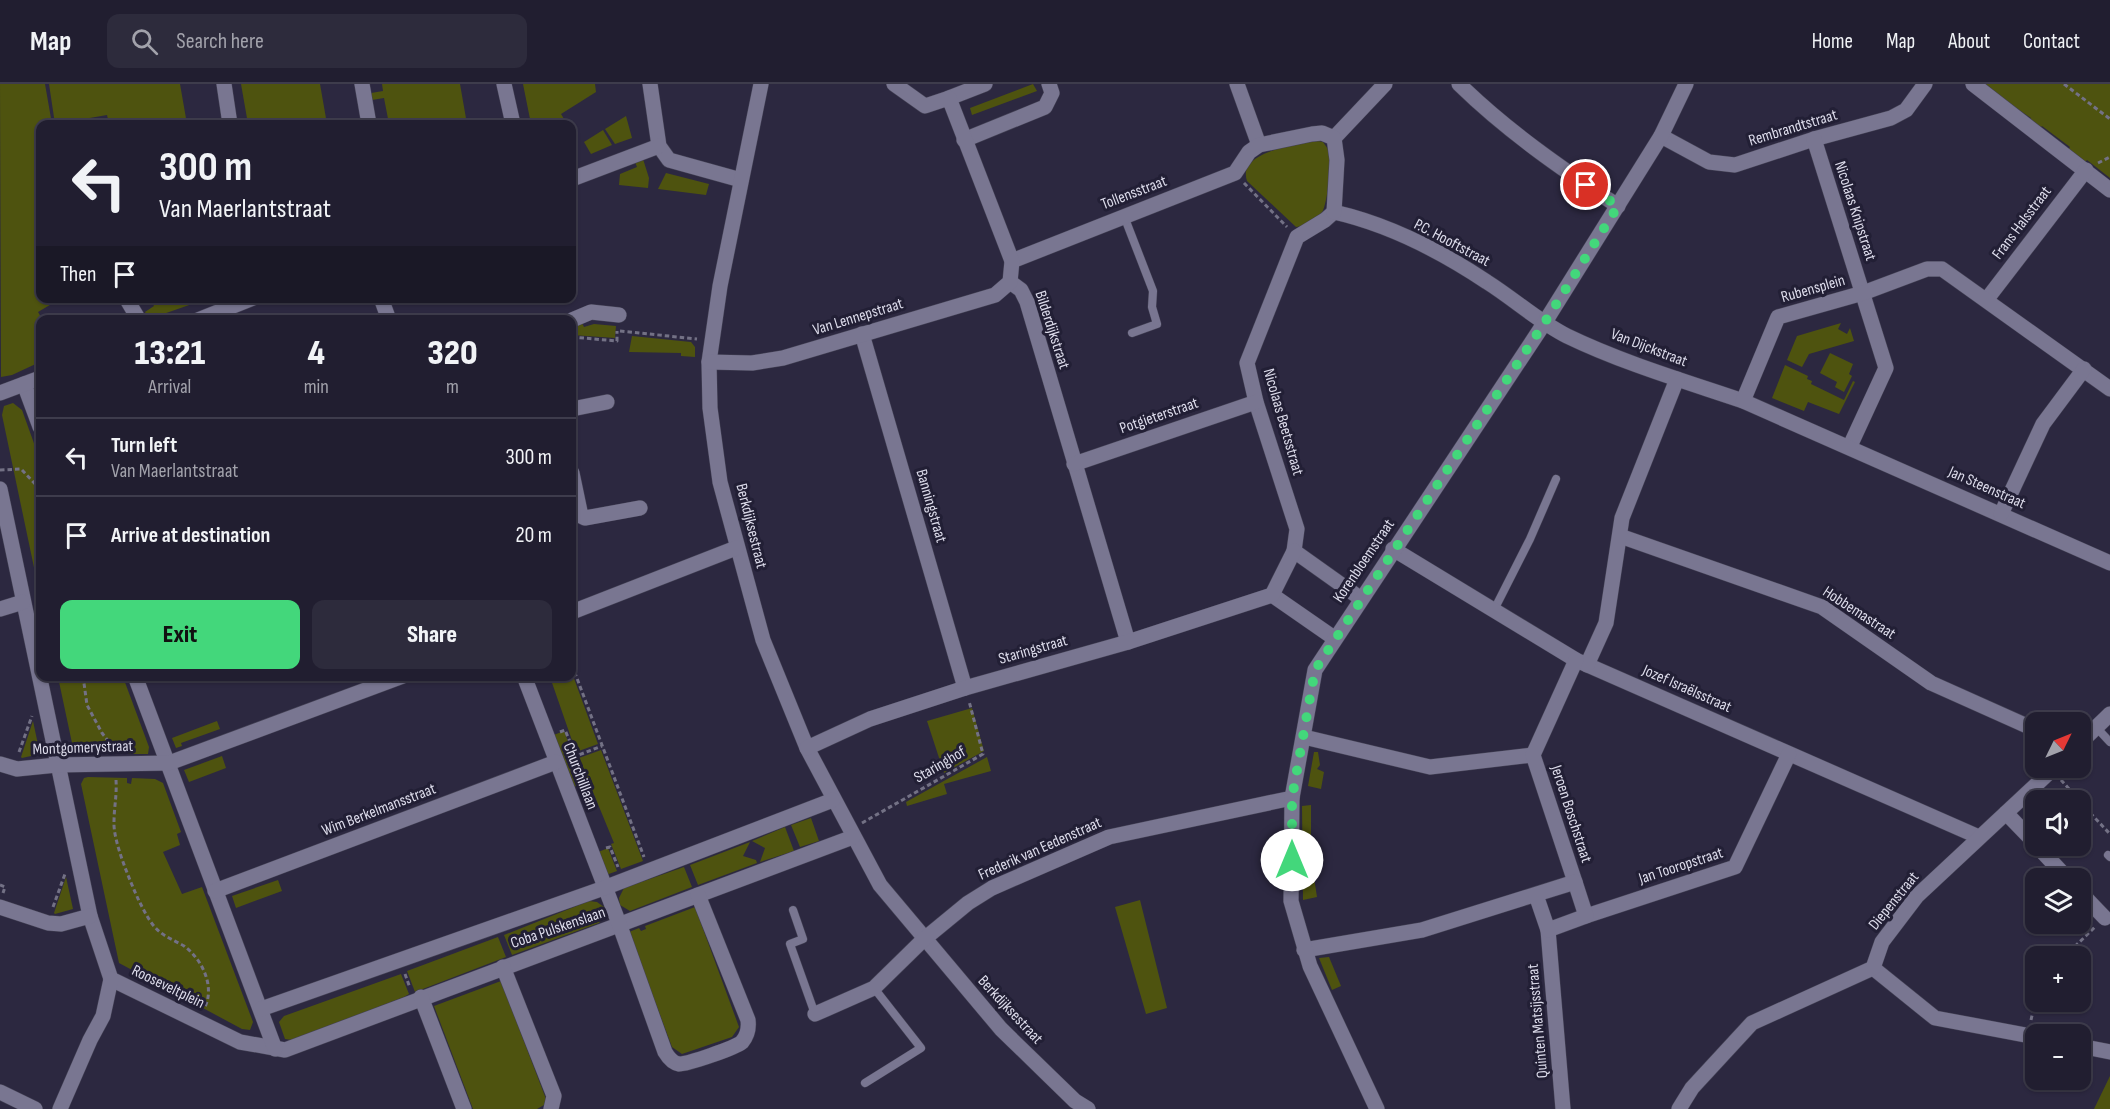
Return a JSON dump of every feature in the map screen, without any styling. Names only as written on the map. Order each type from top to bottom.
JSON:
[{"type":"street","points":[[224,84],[229,120]]},
{"type":"street","points":[[362,84],[368,120]]},
{"type":"street","points":[[504,84],[512,120]]},
{"type":"street","points":[[650,84],[659,146],[669,160],[741,180]]},
{"type":"street","name":"Berkdijksestraat","points":[[761,84],[711,340],[709,362],[710,408],[720,482],[736,548],[764,640],[807,748],[880,885],[923,940],[1001,1029],[1080,1106]]},
{"type":"street","points":[[894,84],[925,106],[986,84]]},
{"type":"street","points":[[964,140],[1045,107],[1052,93],[1049,84]]},
{"type":"street","points":[[1237,84],[1259,145]]},
{"type":"street","points":[[1334,138],[1385,84]]},
{"type":"street","points":[[1459,84],[1488,112],[1544,156],[1618,206]]},
{"type":"street","name":"Korenbloemstraat","points":[[1377,1109],[1304,950],[1291,901],[1292,798],[1315,670],[1360,598],[1545,322],[1662,136],[1686,84]]},
{"type":"street","name":"Rembrandtstraat","points":[[1662,136],[1709,162],[1735,165],[1814,139],[1891,118],[1906,110],[1925,84]]},
{"type":"street","points":[[1972,84],[2110,190]]},
{"type":"street","name":"Bilderdijkstraat","points":[[949,98],[1012,261],[1010,282],[1021,290],[1027,302],[1128,642]]},
{"type":"street","points":[[1234,173],[1249,152],[1259,145],[1322,133],[1334,138]]},
{"type":"street","points":[[1297,237],[1334,212],[1337,160],[1334,138]]},
{"type":"street","name":"Nicolaas Knipstraat","points":[[1814,139],[1863,293]]},
{"type":"street","points":[[576,177],[659,146]]},
{"type":"street","name":"Frans Halsstraat","points":[[1987,299],[2085,170]]},
{"type":"street","name":"Tollensstraat","points":[[1012,261],[1234,173]]},
{"type":"street","name":"P.C. Hooftstraat","points":[[1334,212],[1357,217],[1426,247],[1485,280],[1545,322]]},
{"type":"street","name":"Nicolaas Beetsstraat","points":[[1294,551],[1297,529],[1256,402],[1247,363],[1297,237]]},
{"type":"street","points":[[1863,293],[1927,269],[1942,269],[2110,389]]},
{"type":"street","name":"Van Lennepstraat","points":[[709,362],[752,363],[783,358],[996,295],[1010,282]]},
{"type":"street","name":"Rubensplein","points":[[1743,401],[1778,317],[1863,293],[1886,368],[1850,446]]},
{"type":"street","points":[[210,315],[240,303]]},
{"type":"street","points":[[576,318],[591,312],[618,323]]},
{"type":"street","name":"Van Dijckstraat","points":[[1545,322],[1567,336],[1743,401]]},
{"type":"street","name":"Banningstraat","points":[[862,334],[965,687]]},
{"type":"street","points":[[2001,514],[2043,424],[2084,369]]},
{"type":"street","name":"Jeroen Boschstraat","points":[[1587,916],[1533,755],[1582,662],[1606,623],[1622,518],[1677,378]]},
{"type":"street","points":[[0,393],[36,380]]},
{"type":"street","points":[[24,384],[36,416]]},
{"type":"street","points":[[1743,401],[1850,446]]},
{"type":"street","points":[[576,408],[607,402]]},
{"type":"street","name":"Potgieterstraat","points":[[1074,464],[1256,402]]},
{"type":"street","name":"Jan Steenstraat","points":[[1850,446],[2110,563]]},
{"type":"street","name":"Rooseveltplein","points":[[0,489],[36,664]]},
{"type":"street","points":[[576,492],[581,516],[585,518],[640,508]]},
{"type":"street","name":"Hobbemastraat","points":[[1620,536],[1822,607],[1931,683],[2025,725]]},
{"type":"street","points":[[576,610],[736,548]]},
{"type":"street","name":"Jozef Israëlsstraat","points":[[1393,549],[1582,662],[1979,837]]},
{"type":"street","points":[[1334,638],[1272,595],[1294,551],[1360,598]]},
{"type":"street","name":"Staringstraat","points":[[807,748],[870,719],[965,687],[1128,642],[1272,595]]},
{"type":"street","points":[[0,609],[23,602]]},
{"type":"street","name":"Rooseveltplein","points":[[40,681],[90,916],[111,979],[240,1042],[275,1049]]},
{"type":"street","points":[[137,681],[275,1049]]},
{"type":"street","name":"Montgomerystraat","points":[[7,766],[168,763],[390,681]]},
{"type":"street","name":"Churchilllaan","points":[[526,681],[603,888],[620,926],[665,1052],[671,1060],[680,1064],[735,1047],[747,1035],[748,1020],[698,895]]},
{"type":"street","points":[[2091,732],[2110,714]]},
{"type":"street","points":[[1304,737],[1430,767],[1533,755]]},
{"type":"street","name":"Jan Tooropstraat","points":[[1548,930],[1735,867],[1789,754]]},
{"type":"street","name":"Wim Berkelmansstraat","points":[[215,891],[556,762]]},
{"type":"street","name":"Diepenstraat","points":[[1873,968],[1882,942],[1917,896],[2043,778]]},
{"type":"street","name":"Frederik van Eedenstraat","points":[[923,940],[968,903],[992,888],[1109,837],[1292,798]]},
{"type":"street","name":"Coba Pulskenslaan","points":[[261,1009],[603,888],[833,800]]},
{"type":"street","points":[[2006,813],[2025,833]]},
{"type":"street","name":"Coba Pulskenslaan","points":[[275,1049],[285,1050],[418,998],[620,926],[851,834]]},
{"type":"street","points":[[2046,856],[2058,868]]},
{"type":"street","points":[[1304,950],[1422,930],[1575,882]]},
{"type":"street","name":"Quinten Matsijsstraat","points":[[1536,895],[1548,930],[1563,1109]]},
{"type":"street","points":[[2091,903],[2105,918]]},
{"type":"street","points":[[0,907],[48,923],[61,924],[90,916]]},
{"type":"street","points":[[815,1014],[874,988],[923,940]]},
{"type":"street","points":[[503,967],[554,1096],[551,1109]]},
{"type":"street","points":[[1679,1109],[1692,1088],[1752,1023],[1873,968],[1935,1018],[2025,1035]]},
{"type":"street","points":[[60,1109],[103,1016],[111,979]]},
{"type":"street","points":[[418,998],[464,1109]]},
{"type":"street","points":[[2091,1048],[2110,1052]]},
{"type":"street","points":[[0,1092],[34,1109]]},
{"type":"lane","points":[[1124,216],[1153,291],[1152,307],[1157,324],[1132,333]]},
{"type":"lane","points":[[1494,610],[1530,539],[1556,479]]},
{"type":"lane","points":[[2096,727],[2110,742]]},
{"type":"lane","points":[[793,910],[803,939],[790,944],[815,1014]]},
{"type":"lane","points":[[865,1083],[921,1048],[874,988]]},
{"type":"path","points":[[2064,84],[2110,119]]},
{"type":"path","points":[[1234,173],[1297,237]]},
{"type":"path","points":[[576,337],[616,341],[618,323],[711,340]]},
{"type":"path","points":[[0,470],[21,469],[36,485]]},
{"type":"path","points":[[576,676],[649,870]]},
{"type":"path","points":[[83,681],[87,705],[117,752],[114,824],[138,898],[148,919],[160,932],[184,946],[199,961],[205,972],[208,991],[206,1005],[192,1018]]},
{"type":"path","name":"Staringhof","points":[[851,834],[983,754],[965,687]]},
{"type":"path","points":[[7,766],[32,716],[45,707]]},
{"type":"path","points":[[546,737],[565,730],[576,756],[602,746]]},
{"type":"path","points":[[2060,778],[2070,790]]},
{"type":"path","points":[[2091,814],[2110,834]]},
{"type":"path","points":[[48,923],[65,873],[78,862]]},
{"type":"path","points":[[2076,946],[2105,918]]},
{"type":"path","points":[[400,961],[418,998]]},
{"type":"green space","points":[[0,84],[45,84],[51,120],[36,120],[36,303],[53,303],[38,312],[40,315],[36,315],[36,364],[12,375],[1,377]]},
{"type":"green space","points":[[49,84],[180,84],[186,120],[108,120],[107,115],[78,120],[54,120]]},
{"type":"green space","points":[[241,84],[320,84],[326,120],[247,120]]},
{"type":"green space","points":[[382,84],[460,84],[466,120],[388,120],[384,98],[372,100],[371,93],[383,91]]},
{"type":"green space","points":[[523,84],[595,84],[596,92],[561,114],[565,120],[530,120]]},
{"type":"green space","points":[[1033,84],[1037,91],[972,115],[970,108]]},
{"type":"green space","points":[[1985,84],[2110,84],[2110,178],[2087,160],[2085,162],[2068,150],[2070,147],[2042,126],[2040,128],[2030,120],[2031,118],[1992,92],[1993,90]]},
{"type":"green space","points":[[626,116],[632,138],[615,144],[605,129]]},
{"type":"green space","points":[[603,130],[612,145],[591,154],[584,142]]},
{"type":"green space","points":[[1313,140],[1323,142],[1330,152],[1326,202],[1319,216],[1296,227],[1247,181],[1246,171],[1250,163],[1258,157],[1281,148]]},
{"type":"green space","points":[[643,159],[649,178],[648,188],[619,185],[620,174],[637,167],[635,162]]},
{"type":"green space","points":[[666,173],[709,184],[706,195],[658,189]]},
{"type":"green space","points":[[152,303],[195,303],[160,315],[147,315],[145,312],[154,306]]},
{"type":"green space","points":[[582,323],[584,327],[594,324],[616,326],[615,338],[576,335],[576,325]]},
{"type":"green space","points":[[1841,323],[1838,329],[1847,334],[1850,328],[1854,341],[1809,354],[1802,367],[1787,360],[1797,336]]},
{"type":"green space","points":[[632,336],[691,342],[695,347],[695,357],[681,356],[681,353],[629,352]]},
{"type":"green space","points":[[1830,353],[1853,364],[1849,374],[1852,376],[1844,392],[1835,387],[1837,382],[1820,373]]},
{"type":"green space","points":[[1785,365],[1808,376],[1807,379],[1812,381],[1811,384],[1844,400],[1853,381],[1855,382],[1839,414],[1808,402],[1804,411],[1772,398]]},
{"type":"green space","points":[[13,403],[22,410],[36,449],[36,577],[2,415],[4,406]]},
{"type":"green space","points":[[59,681],[124,681],[149,747],[148,754],[86,754],[76,749],[72,743]]},
{"type":"green space","points":[[551,681],[575,681],[598,744],[576,752]]},
{"type":"green space","points":[[972,708],[984,751],[944,773],[927,721]]},
{"type":"green space","points":[[33,721],[40,754],[22,758],[21,757]]},
{"type":"green space","points":[[217,721],[220,729],[181,743],[182,746],[176,748],[172,738]]},
{"type":"green space","points":[[564,731],[584,783],[571,788],[551,736]]},
{"type":"green space","points":[[601,750],[643,861],[621,869],[611,844],[614,843],[579,758]]},
{"type":"green space","points":[[1314,752],[1318,752],[1320,765],[1317,769],[1324,772],[1321,789],[1308,786]]},
{"type":"green space","points":[[222,756],[226,768],[189,782],[184,770]]},
{"type":"green space","points":[[987,757],[991,771],[944,784],[947,794],[907,806],[906,802]]},
{"type":"green space","points":[[84,778],[127,778],[127,783],[131,784],[132,778],[155,779],[163,783],[181,832],[177,834],[180,845],[163,852],[182,894],[202,887],[253,1022],[250,1030],[242,1029],[119,963],[81,784]]},
{"type":"green space","points":[[1311,805],[1311,858],[1317,897],[1303,900],[1302,806]]},
{"type":"green space","points":[[811,818],[819,841],[800,847],[791,825]]},
{"type":"green space","points":[[785,827],[794,851],[760,862],[765,848],[752,841]]},
{"type":"green space","points":[[750,842],[743,856],[756,860],[757,863],[698,885],[690,865]]},
{"type":"green space","points":[[608,848],[617,871],[606,875],[596,853]]},
{"type":"green space","points":[[684,867],[692,887],[630,911],[620,905],[619,898],[624,888]]},
{"type":"green space","points":[[66,877],[73,909],[55,914],[54,913]]},
{"type":"green space","points":[[278,880],[282,891],[236,908],[232,896]]},
{"type":"green space","points":[[1140,900],[1167,1008],[1146,1014],[1115,907]]},
{"type":"green space","points":[[589,901],[597,902],[604,907],[604,916],[599,923],[512,955],[504,935]]},
{"type":"green space","points":[[695,907],[739,1027],[732,1037],[682,1054],[672,1047],[629,932],[639,928],[641,931],[646,929],[645,926]]},
{"type":"green space","points":[[498,937],[506,957],[415,992],[407,971]]},
{"type":"green space","points":[[1329,957],[1341,986],[1332,990],[1319,958]]},
{"type":"green space","points":[[401,974],[409,994],[404,997],[292,1040],[285,1039],[279,1022],[284,1016]]},
{"type":"green space","points":[[501,981],[546,1099],[544,1105],[537,1109],[473,1109],[434,1006]]},
{"type":"green space","points":[[2110,1076],[2110,1109],[2094,1109]]},
{"type":"route","points":[[1292,860],[1292,798],[1315,670],[1360,598],[1545,322],[1618,206],[1586,185]]}]
